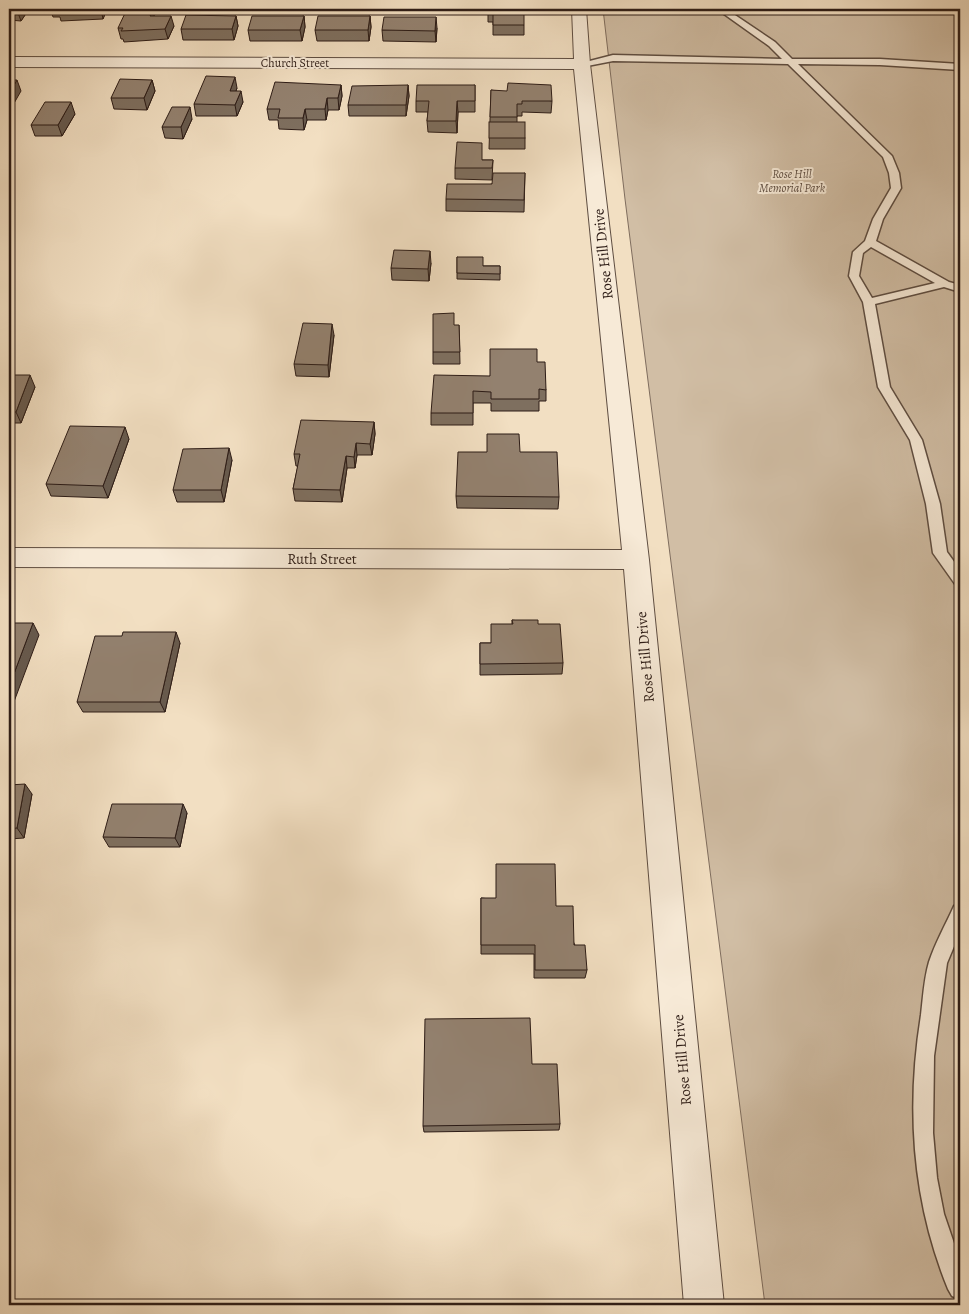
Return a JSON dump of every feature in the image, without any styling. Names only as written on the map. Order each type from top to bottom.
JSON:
[{"type":"street","name":"Rose Hill Drive","points":[[579,9],[582,64],[636,560],[704,1305]]},
{"type":"street","name":"Church Street","points":[[9,62],[582,64]]},
{"type":"street","name":"Ruth Street","points":[[9,558],[636,560]]},
{"type":"lane","points":[[721,9],[772,44],[887,156],[894,173],[896,188],[878,218],[870,242],[858,252],[854,276],[869,302],[884,387],[916,440],[933,504],[940,553],[960,580]]},
{"type":"lane","points":[[582,64],[614,58],[790,62],[828,61],[960,67]]},
{"type":"lane","points":[[870,242],[945,284],[960,289]]},
{"type":"lane","points":[[869,302],[945,284]]},
{"type":"lane","points":[[960,912],[938,963],[924,1056],[923,1133],[927,1178],[934,1214],[960,1288]]},
{"type":"green space","name":"Rose Hill Memorial Park","points":[[603,9],[960,9],[960,1305],[765,1305],[625,199]]},
{"type":"building","points":[[127,9],[153,10],[150,16],[171,16],[165,29],[121,31],[123,28],[118,28]]},
{"type":"building","points":[[488,9],[524,9],[524,25],[493,25],[493,12],[488,12]]},
{"type":"building","points":[[186,15],[236,16],[232,29],[181,29]]},
{"type":"building","points":[[252,16],[304,16],[300,30],[248,30]]},
{"type":"building","points":[[318,16],[370,16],[368,30],[315,30]]},
{"type":"building","points":[[384,17],[436,17],[435,31],[382,30]]},
{"type":"building","points":[[206,76],[235,77],[230,91],[241,91],[235,105],[194,104]]},
{"type":"building","points":[[120,79],[152,80],[144,98],[111,98]]},
{"type":"building","points":[[9,80],[17,80],[9,94]]},
{"type":"building","points":[[275,82],[341,85],[338,98],[327,98],[325,109],[305,109],[303,118],[278,118],[280,109],[267,109]]},
{"type":"building","points":[[508,83],[551,85],[552,101],[522,101],[522,104],[517,104],[517,117],[490,117],[491,90],[507,91]]},
{"type":"building","points":[[408,85],[406,105],[348,105],[352,86]]},
{"type":"building","points":[[417,85],[475,85],[475,101],[457,101],[456,121],[427,121],[429,101],[416,101]]},
{"type":"building","points":[[45,102],[71,102],[58,125],[31,125]]},
{"type":"building","points":[[172,107],[190,107],[181,127],[162,127]]},
{"type":"building","points":[[489,122],[525,122],[525,138],[489,138]]},
{"type":"building","points":[[457,142],[482,143],[482,160],[493,160],[492,168],[455,168]]},
{"type":"building","points":[[493,173],[525,173],[524,200],[446,199],[447,184],[492,184]]},
{"type":"building","points":[[394,250],[430,251],[428,269],[391,268]]},
{"type":"building","points":[[457,257],[483,257],[483,266],[500,266],[500,274],[457,273]]},
{"type":"building","points":[[454,313],[454,325],[459,325],[460,352],[433,352],[433,314]]},
{"type":"building","points":[[303,323],[332,324],[328,365],[294,364]]},
{"type":"building","points":[[490,349],[537,349],[537,362],[545,362],[546,390],[539,389],[539,399],[491,399],[491,392],[473,391],[473,413],[431,413],[434,375],[490,376]]},
{"type":"building","points":[[9,375],[30,375],[16,412],[9,412]]},
{"type":"building","points":[[301,420],[374,422],[370,444],[356,443],[354,457],[346,456],[340,490],[293,489],[300,454],[294,454]]},
{"type":"building","points":[[70,426],[125,427],[103,486],[46,484]]},
{"type":"building","points":[[487,434],[519,434],[520,452],[557,452],[559,497],[456,496],[458,452],[487,452]]},
{"type":"building","points":[[229,448],[221,490],[173,490],[183,449]]},
{"type":"building","points":[[512,620],[538,620],[538,624],[560,624],[563,663],[480,664],[480,643],[491,643],[491,624],[513,624]]},
{"type":"building","points":[[9,623],[33,623],[9,687]]},
{"type":"building","points":[[123,632],[176,632],[160,702],[77,702],[95,636],[122,636]]},
{"type":"building","points":[[25,784],[17,828],[9,829],[9,785]]},
{"type":"building","points":[[112,804],[183,804],[175,838],[103,837]]},
{"type":"building","points":[[496,864],[555,864],[556,906],[573,906],[574,945],[585,945],[587,970],[535,970],[535,945],[481,945],[481,898],[496,898]]},
{"type":"building","points":[[530,1018],[532,1064],[557,1064],[560,1124],[423,1126],[425,1019]]}]
